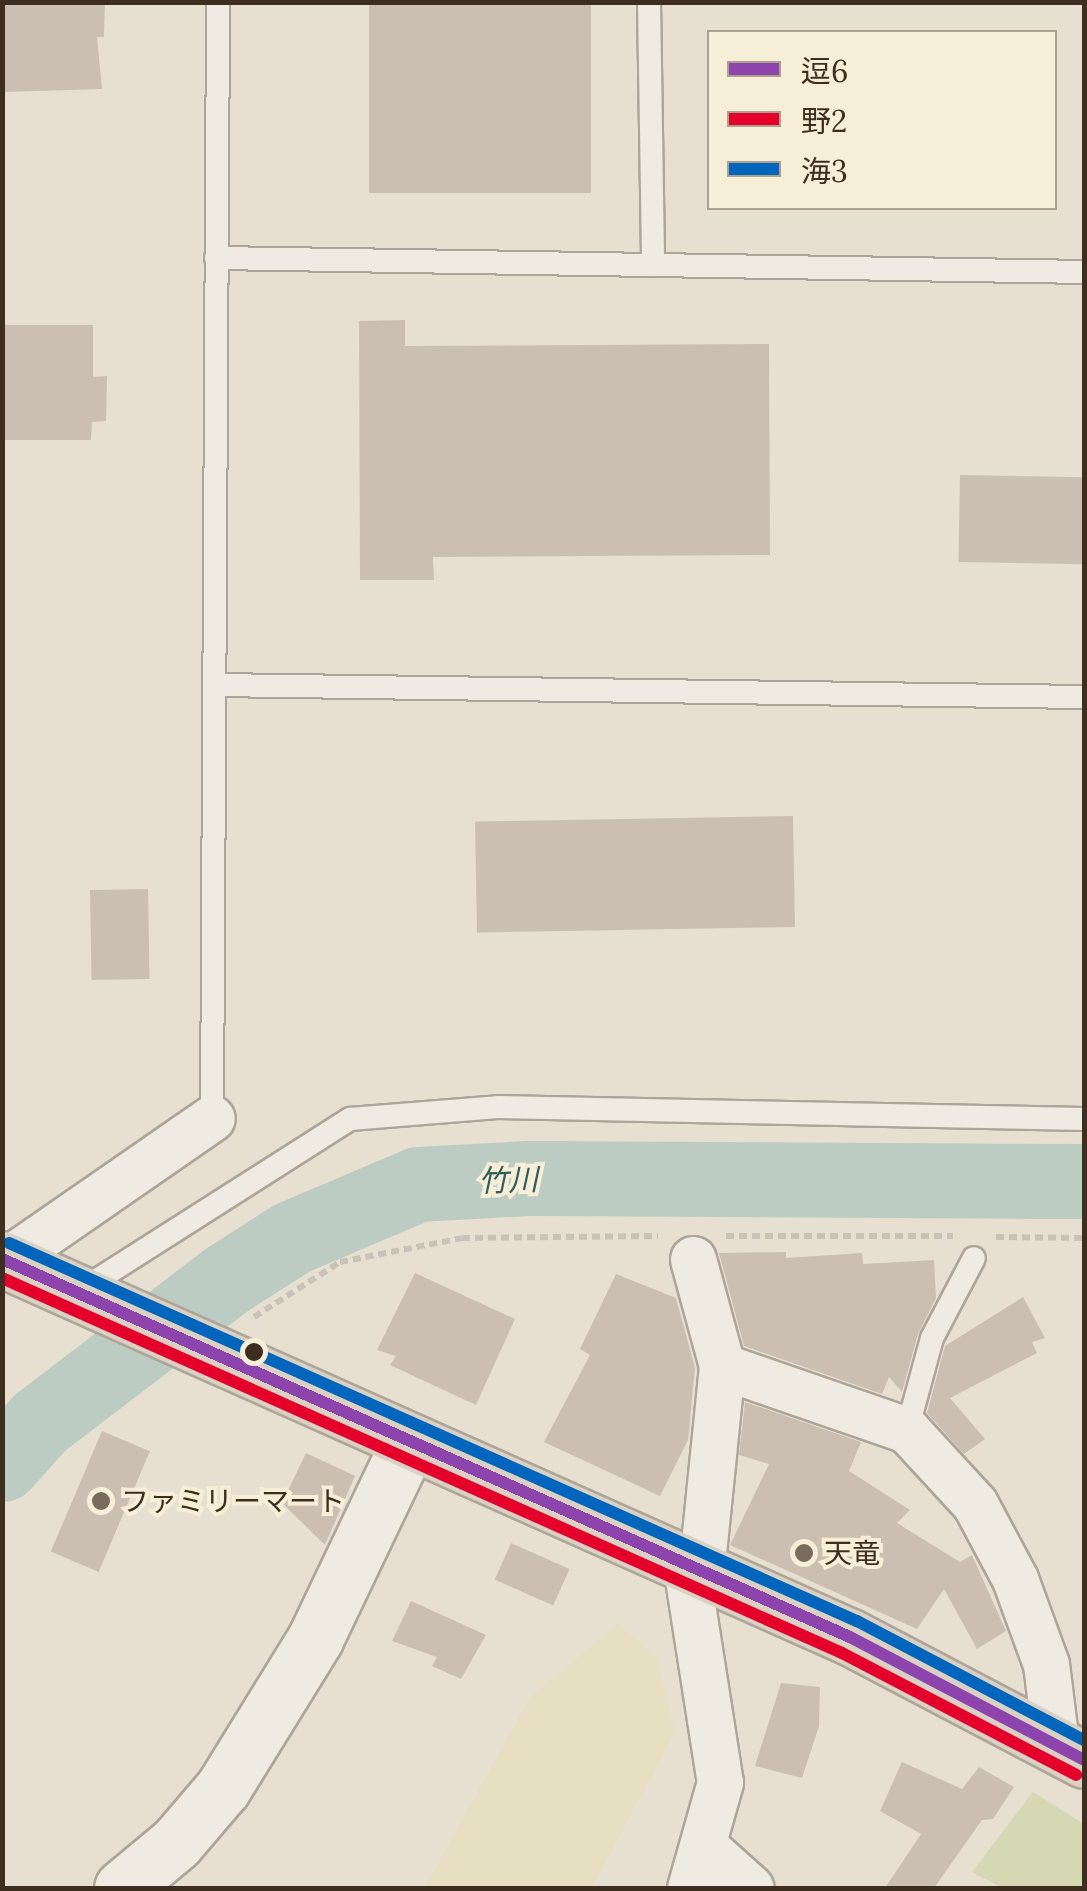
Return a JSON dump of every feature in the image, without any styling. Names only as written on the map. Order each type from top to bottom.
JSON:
[{"type":"highway","points":[[4,1259],[408,1444],[850,1638],[1070,1752]]},
{"type":"street","points":[[4,1259],[212,1118]]},
{"type":"street","points":[[690,1888],[720,1782],[693,1569],[722,1366],[692,1244]]},
{"type":"street","points":[[722,1366],[908,1430],[975,1504],[1015,1579],[1046,1664],[1070,1752]]},
{"type":"street","points":[[122,1888],[176,1843],[222,1788],[315,1639],[408,1444]]},
{"type":"street","points":[[703,1845],[751,1888]]},
{"type":"lane","points":[[212,1118],[218,2]]},
{"type":"lane","points":[[649,2],[653,265]]},
{"type":"lane","points":[[216,258],[1084,272]]},
{"type":"lane","points":[[214,685],[1084,697]]},
{"type":"lane","points":[[100,1302],[350,1120],[498,1107],[1084,1119]]},
{"type":"lane","points":[[908,1430],[932,1338],[976,1247]]},
{"type":"path","points":[[217,1355],[235,1330],[340,1262],[462,1238],[692,1244],[957,1236]]},
{"type":"path","points":[[976,1247],[1084,1238]]},
{"type":"shaded area","points":[[618,1624],[656,1656],[675,1732],[592,1888],[424,1888],[530,1697]]},
{"type":"green space","points":[[1033,1792],[1084,1824],[1084,1888],[1002,1888],[972,1872]]},
{"type":"building","points":[[2,2],[105,2],[104,37],[97,37],[102,89],[4,92]]},
{"type":"building","points":[[369,2],[591,2],[591,193],[369,193]]},
{"type":"building","points":[[405,320],[405,346],[769,344],[770,555],[433,557],[434,580],[360,580],[359,321]]},
{"type":"building","points":[[2,325],[93,325],[93,377],[107,376],[106,421],[92,422],[91,440],[2,440]]},
{"type":"building","points":[[960,475],[1084,477],[1082,564],[958,562]]},
{"type":"building","points":[[793,816],[795,927],[477,933],[475,822]]},
{"type":"building","points":[[148,889],[150,979],[92,980],[90,890]]},
{"type":"building","points":[[786,1252],[786,1258],[862,1253],[863,1264],[934,1260],[936,1298],[918,1334],[902,1392],[889,1377],[882,1394],[744,1346],[719,1253]]},
{"type":"building","points":[[415,1273],[515,1319],[476,1405],[390,1365],[396,1356],[377,1350]]},
{"type":"building","points":[[616,1274],[676,1298],[695,1368],[688,1440],[660,1496],[544,1442],[590,1355],[580,1349]]},
{"type":"building","points":[[1023,1297],[1045,1338],[1032,1342],[1037,1353],[950,1398],[985,1439],[964,1454],[927,1413],[945,1346]]},
{"type":"building","points":[[745,1402],[861,1442],[849,1471],[910,1510],[897,1523],[960,1562],[972,1555],[1006,1631],[977,1649],[944,1589],[917,1629],[730,1545],[769,1464],[739,1455]]},
{"type":"building","name":"ファミリーマート","points":[[102,1431],[150,1451],[99,1572],[51,1552]]},
{"type":"building","points":[[306,1453],[355,1476],[325,1545],[282,1503]]},
{"type":"building","points":[[511,1543],[569,1569],[553,1606],[495,1580]]},
{"type":"building","points":[[411,1601],[486,1635],[461,1679],[432,1666],[437,1657],[392,1641]]},
{"type":"building","points":[[781,1683],[820,1687],[819,1726],[802,1778],[755,1766]]},
{"type":"building","points":[[902,1762],[962,1789],[979,1767],[1014,1787],[993,1819],[982,1820],[934,1888],[885,1888],[921,1834],[880,1811]]},
{"type":"waterway","name":"竹川","points":[[2,1464],[40,1422],[227,1279],[291,1238],[418,1184],[529,1178],[1084,1181]]},
{"type":"transit line","name":"海3","points":[[9,1243],[857,1621],[1084,1740]]},
{"type":"transit line","name":"逗6","points":[[2,1259],[850,1637],[1084,1760]]},
{"type":"transit line","name":"野2","points":[[2,1278],[842,1653],[1076,1775]]},
{"type":"place","name":"ファミリーマート","points":[[101,1501]]},
{"type":"place","name":"天竜","points":[[804,1553]]}]
